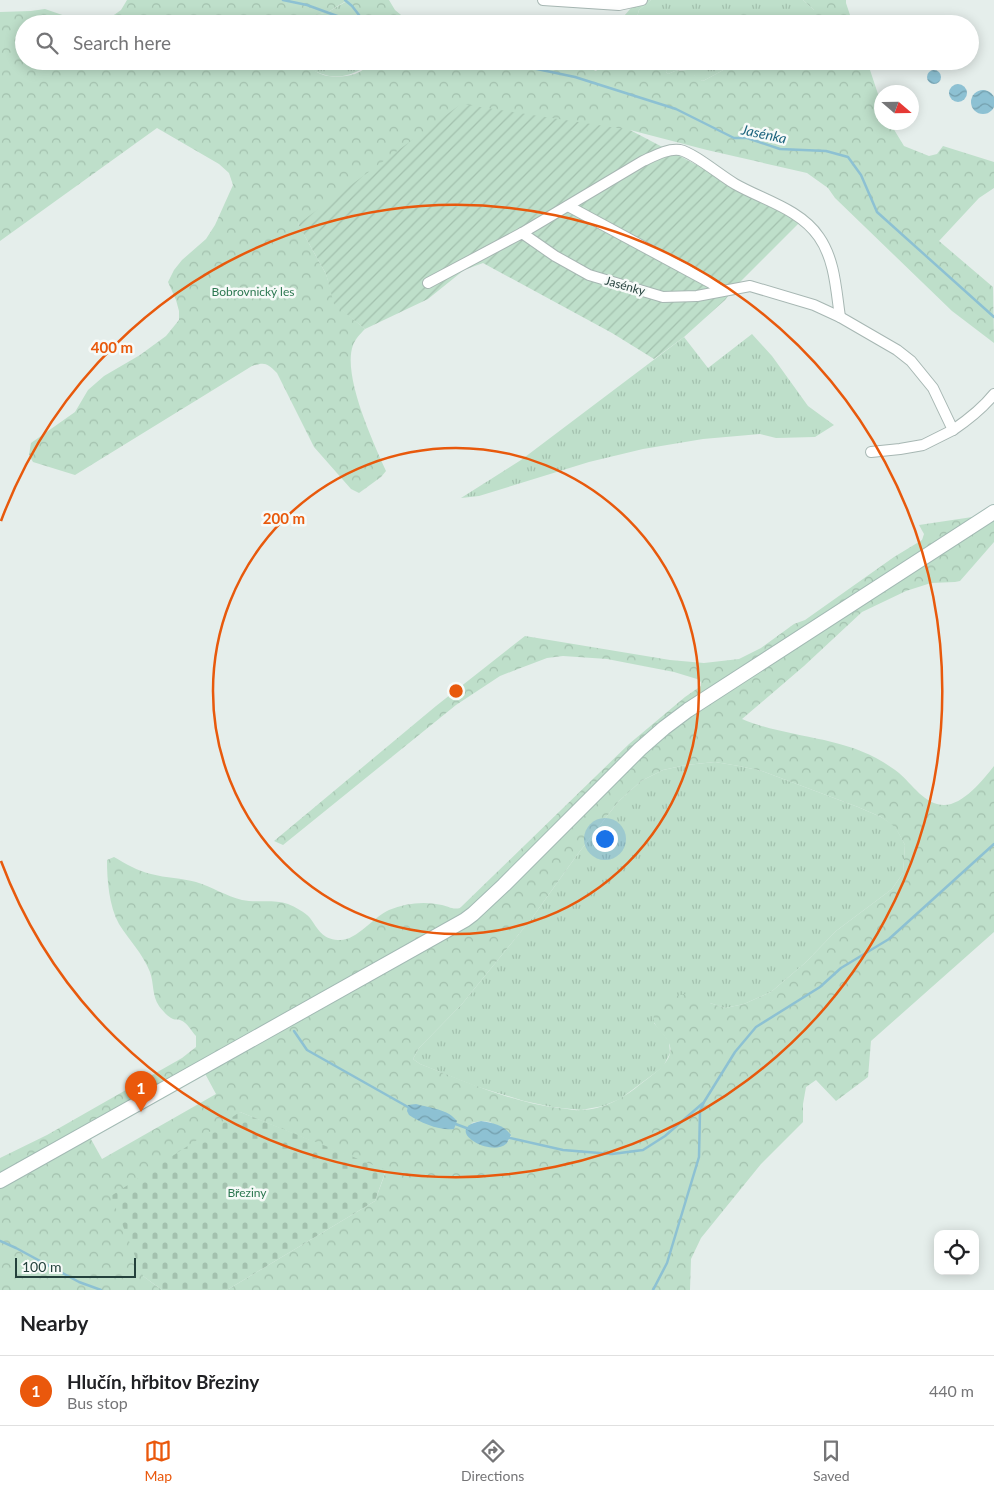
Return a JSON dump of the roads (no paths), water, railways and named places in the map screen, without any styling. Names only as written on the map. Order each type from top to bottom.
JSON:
[{"type":"street","points":[[543,0],[619,5],[642,0]]},
{"type":"street","points":[[428,283],[568,206],[643,161],[672,150],[682,151],[736,184],[791,212],[812,228],[820,237],[833,266],[840,317]]},
{"type":"street","points":[[568,206],[711,283],[720,290]]},
{"type":"street","name":"Jasénky","points":[[522,232],[555,256],[589,275],[663,297],[697,296],[720,290],[750,286],[814,305],[840,317],[897,350],[911,361],[933,388],[953,430]]},
{"type":"street","points":[[870,452],[923,445],[970,419],[982,409],[994,394]]},
{"type":"street","points":[[0,1181],[474,914],[640,749],[672,722],[739,676],[994,512]]},
{"type":"water","points":[[931,70],[937,70],[941,77],[937,84],[931,84],[927,80],[927,74]]},
{"type":"water","points":[[954,84],[962,84],[967,89],[965,100],[954,102],[949,97],[949,89]]},
{"type":"water","points":[[983,90],[991,94],[995,102],[991,110],[983,114],[975,110],[971,102],[975,94]]},
{"type":"water","points":[[416,1104],[449,1114],[457,1121],[454,1129],[431,1126],[409,1115],[407,1111],[408,1105]]},
{"type":"water","points":[[481,1121],[505,1129],[511,1135],[507,1143],[500,1147],[492,1148],[476,1143],[470,1138],[466,1134],[466,1129],[471,1124]]},
{"type":"waterway","name":"Jasénka","points":[[283,0],[307,5],[334,15]]},
{"type":"waterway","points":[[345,0],[359,15]]},
{"type":"waterway","name":"Jasénka","points":[[541,70],[575,77],[676,109],[734,138],[747,138],[780,149],[826,151],[848,157],[861,175],[877,212],[994,317]]},
{"type":"waterway","points":[[653,1290],[667,1263],[699,1157],[700,1111],[735,1052],[756,1027],[820,987],[841,968],[889,939],[994,844]]},
{"type":"waterway","points":[[294,1031],[307,1050],[408,1107]]},
{"type":"waterway","points":[[506,1137],[563,1150],[612,1154],[643,1150],[665,1136],[703,1103]]},
{"type":"waterway","points":[[453,1123],[469,1129]]},
{"type":"waterway","points":[[0,1241],[79,1282],[101,1290]]},
{"type":"place","name":"Hlučín, hřbitov Březiny","points":[[141,1112]]},
{"type":"park label","name":"Bobrovnický les","points":[[253,292]]},
{"type":"park label","name":"Březiny","points":[[247,1193]]}]
